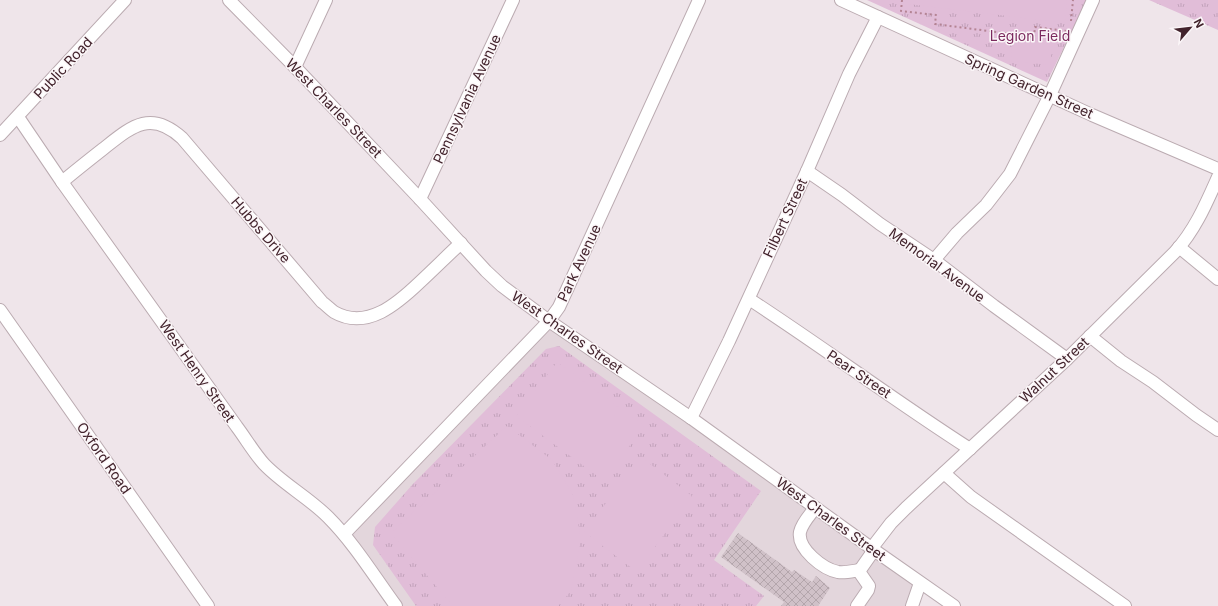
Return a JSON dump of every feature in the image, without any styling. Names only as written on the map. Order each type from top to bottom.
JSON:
[{"type":"street","name":"Public Road","points":[[0,135],[125,0]]},
{"type":"street","name":"West Charles Street","points":[[229,0],[295,67],[502,286],[548,321],[691,418],[872,550],[954,606]]},
{"type":"street","points":[[295,67],[326,0]]},
{"type":"street","name":"Pennsylvania Avenue","points":[[420,199],[513,0]]},
{"type":"street","name":"Park Avenue","points":[[344,534],[548,321],[559,307],[699,0]]},
{"type":"street","name":"Spring Garden Street","points":[[841,0],[1218,169]]},
{"type":"street","points":[[934,260],[957,233],[986,205],[1006,181],[1015,167],[1094,0]]},
{"type":"street","name":"Filbert Street","points":[[691,418],[729,341],[807,171],[849,74],[878,17]]},
{"type":"street","name":"West Henry Street","points":[[18,117],[62,182],[264,464],[320,509],[344,534],[396,606]]},
{"type":"street","name":"Hubbs Drive","points":[[62,182],[128,130],[146,124],[158,124],[165,126],[182,138],[322,302],[333,312],[345,317],[368,317],[389,309],[401,300],[461,244]]},
{"type":"street","name":"Memorial Avenue","points":[[807,171],[880,224],[934,260],[994,306],[1068,359]]},
{"type":"street","name":"Walnut Street","points":[[860,570],[891,523],[970,450],[1020,401],[1068,359],[1179,247],[1197,222],[1218,177]]},
{"type":"street","points":[[1179,247],[1218,280]]},
{"type":"street","name":"Pear Street","points":[[748,299],[786,323],[934,427],[970,450]]},
{"type":"street","name":"Oxford Road","points":[[0,310],[208,606]]},
{"type":"street","points":[[1090,336],[1121,361],[1153,382],[1218,430]]},
{"type":"street","points":[[944,473],[971,496],[1125,606]]},
{"type":"street","points":[[815,508],[800,531],[801,543],[804,549],[812,557],[830,569],[838,572],[860,570],[860,573],[869,586],[868,590],[857,606]]},
{"type":"street","points":[[912,606],[920,583]]},
{"type":"path","points":[[902,0],[901,10],[936,15],[935,24],[1034,37],[1035,27],[1065,31],[1070,29]]},
{"type":"path","points":[[1071,22],[1074,0]]},
{"type":"shaded area","points":[[549,321],[920,583],[911,606],[398,606],[344,534]]},
{"type":"green space","name":"Legion Field","points":[[867,0],[1087,0],[1047,82]]},
{"type":"green space","points":[[908,0],[1067,0],[1065,23],[908,4]]},
{"type":"green space","points":[[1149,0],[1218,0],[1218,30]]},
{"type":"green space","points":[[1013,36],[1053,41],[1050,65],[1011,61]]},
{"type":"green space","points":[[559,346],[761,491],[714,560],[764,596],[756,606],[416,606],[373,545],[375,527],[412,485],[546,349]]},
{"type":"green space","points":[[557,362],[644,426],[604,481],[516,416]]},
{"type":"green space","points":[[507,426],[552,460],[573,495],[581,539],[571,591],[558,606],[453,606],[391,533]]},
{"type":"green space","points":[[641,457],[692,496],[637,572],[584,532]]},
{"type":"building","points":[[738,533],[792,572],[794,570],[812,582],[816,576],[830,588],[818,606],[781,606],[784,602],[721,557]]}]
